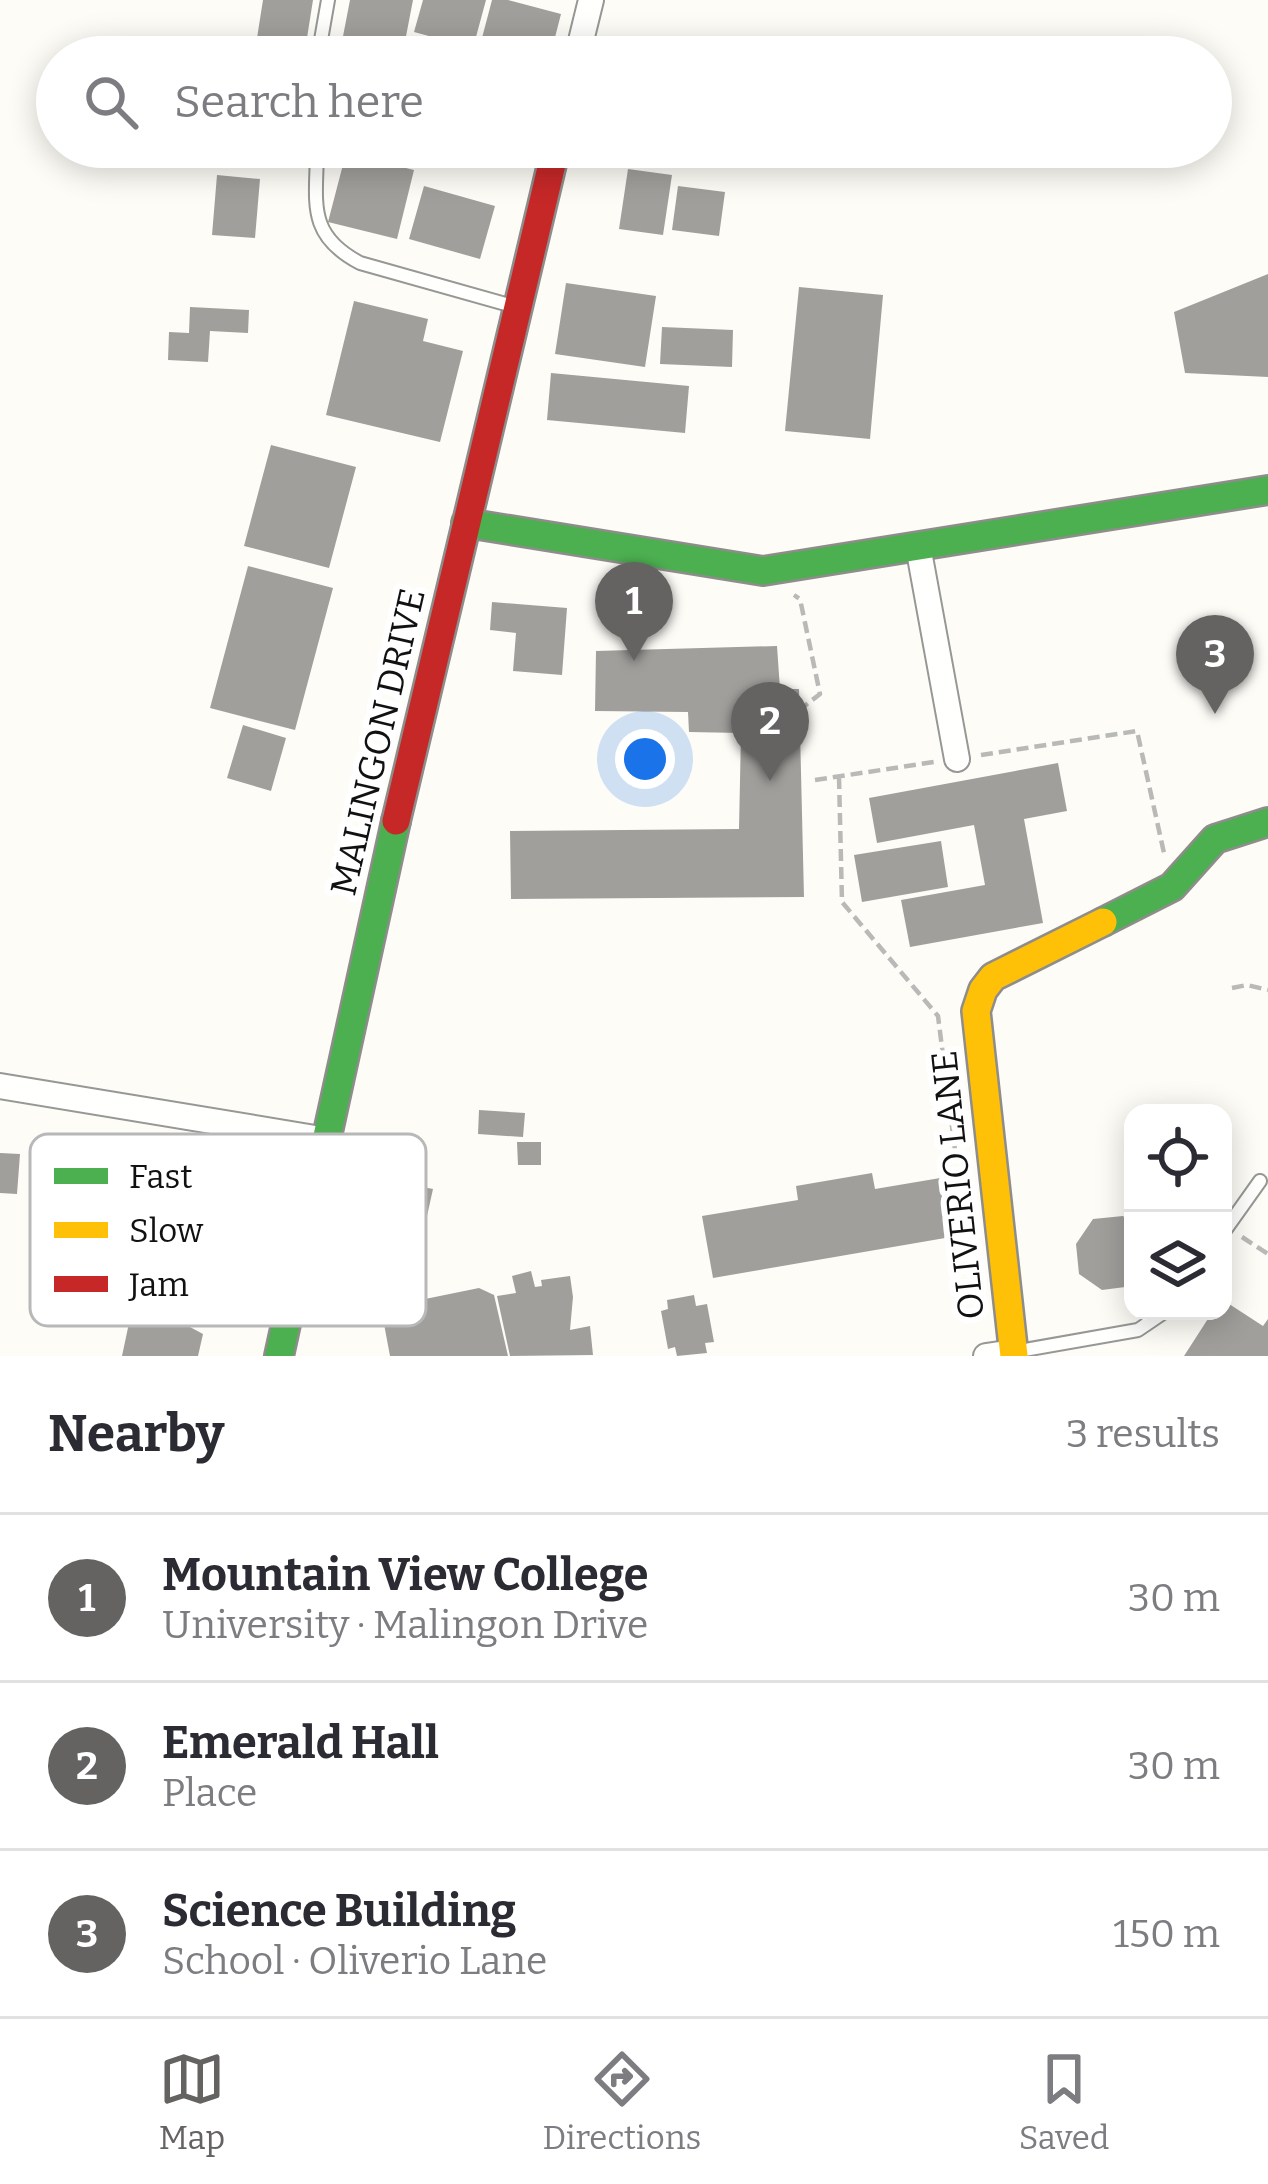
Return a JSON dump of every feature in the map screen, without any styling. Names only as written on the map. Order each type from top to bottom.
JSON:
[{"type":"street","points":[[583,36],[591,0]]},
{"type":"street","name":"MALINGON DRIVE","points":[[328,1134],[389,850],[551,168]]},
{"type":"street","points":[[466,523],[763,571],[1268,490]]},
{"type":"street","points":[[918,546],[957,759]]},
{"type":"street","name":"OLIVERIO LANE","points":[[1004,1354],[977,1034],[976,1011],[983,990],[1007,967],[1172,887],[1215,839],[1268,822]]},
{"type":"street","points":[[0,1086],[291,1134]]},
{"type":"street","name":"MALINGON DRIVE","points":[[279,1356],[286,1326]]},
{"type":"lane","points":[[322,36],[328,0]]},
{"type":"lane","points":[[317,168],[317,220],[336,250],[359,262],[517,307]]},
{"type":"lane","points":[[1232,1220],[1261,1181]]},
{"type":"lane","points":[[1004,1354],[1138,1330],[1153,1320]]},
{"type":"path","points":[[763,571],[800,599],[820,694],[784,722]]},
{"type":"path","points":[[1137,731],[1172,887]]},
{"type":"path","points":[[838,777],[842,902],[938,1016],[956,1158],[990,1155]]},
{"type":"path","points":[[1232,988],[1247,985],[1268,990]]},
{"type":"path","points":[[1232,1234],[1268,1254]]},
{"type":"building","points":[[263,0],[313,0],[307,36],[257,36]]},
{"type":"building","points":[[350,0],[413,0],[406,36],[343,36]]},
{"type":"building","points":[[423,0],[486,0],[476,36],[414,32]]},
{"type":"building","points":[[492,0],[561,14],[555,36],[483,36]]},
{"type":"building","points":[[342,168],[414,170],[397,239],[328,222]]},
{"type":"building","points":[[628,169],[672,175],[663,235],[619,229]]},
{"type":"building","points":[[217,175],[260,179],[255,238],[212,235]]},
{"type":"building","points":[[424,186],[495,206],[480,259],[409,239]]},
{"type":"building","points":[[678,186],[725,192],[719,236],[672,230]]},
{"type":"building","points":[[1268,274],[1268,377],[1185,373],[1174,312]]},
{"type":"building","points":[[566,283],[656,296],[645,367],[555,354]]},
{"type":"building","points":[[799,287],[883,295],[870,439],[785,431]]},
{"type":"building","points":[[354,301],[428,319],[423,341],[463,351],[440,442],[326,415]]},
{"type":"building","points":[[190,307],[249,310],[248,333],[210,331],[208,362],[168,360],[169,332],[189,333]]},
{"type":"building","points":[[662,327],[733,330],[732,367],[660,364]]},
{"type":"building","points":[[551,373],[689,386],[685,433],[547,420]]},
{"type":"building","points":[[271,445],[356,467],[329,568],[244,546]]},
{"type":"building","points":[[248,566],[333,588],[295,730],[210,708]]},
{"type":"building","points":[[492,602],[567,608],[562,675],[513,671],[516,633],[490,630]]},
{"type":"building","points":[[777,646],[780,689],[799,689],[804,897],[511,899],[510,831],[739,829],[741,733],[689,732],[688,712],[595,711],[596,651]]},
{"type":"building","points":[[243,725],[286,738],[271,791],[227,778]]},
{"type":"building","points":[[1058,763],[1067,811],[1024,819],[1043,923],[910,947],[901,900],[985,885],[974,825],[877,843],[869,798]]},
{"type":"building","points":[[941,841],[948,887],[862,902],[854,855]]},
{"type":"building","points":[[479,1110],[525,1113],[523,1137],[478,1134]]},
{"type":"building","points":[[517,1142],[541,1142],[541,1165],[518,1165]]},
{"type":"building","points":[[0,1153],[20,1154],[17,1194],[0,1193]]},
{"type":"building","points":[[872,1173],[875,1189],[970,1173],[980,1232],[713,1278],[702,1216],[798,1200],[796,1186]]},
{"type":"building","points":[[426,1188],[433,1189],[426,1220]]},
{"type":"building","points":[[1124,1217],[1124,1287],[1102,1290],[1079,1274],[1076,1244],[1093,1219]]},
{"type":"building","points":[[531,1271],[535,1287],[542,1286],[541,1280],[570,1276],[570,1330],[590,1326],[593,1355],[510,1356],[497,1296],[516,1293],[512,1276]]},
{"type":"building","points":[[479,1288],[494,1295],[508,1356],[390,1356],[384,1326],[426,1326],[426,1299]]},
{"type":"building","points":[[694,1295],[696,1306],[707,1304],[714,1342],[705,1343],[707,1353],[677,1356],[675,1347],[668,1349],[661,1311],[668,1309],[667,1300]]},
{"type":"building","points":[[1232,1306],[1263,1326],[1268,1319],[1268,1356],[1184,1356],[1207,1320],[1232,1320]]},
{"type":"building","points":[[128,1326],[190,1326],[203,1334],[198,1356],[122,1356]]},
{"type":"traffic: fast","points":[[466,523],[763,571],[1268,490]]},
{"type":"traffic: fast","points":[[328,1134],[396,821]]},
{"type":"traffic: fast","points":[[1103,922],[1172,887],[1215,839],[1268,822]]},
{"type":"traffic: fast","points":[[279,1356],[286,1326]]},
{"type":"traffic: slow","points":[[1014,1356],[976,1011],[993,977],[1103,922]]},
{"type":"traffic: jam","points":[[396,821],[551,168]]},
{"type":"place","name":"Mountain View College","points":[[634,661]]},
{"type":"place","name":"Science Building","points":[[1215,714]]},
{"type":"place","name":"Emerald Hall","points":[[770,781]]}]
